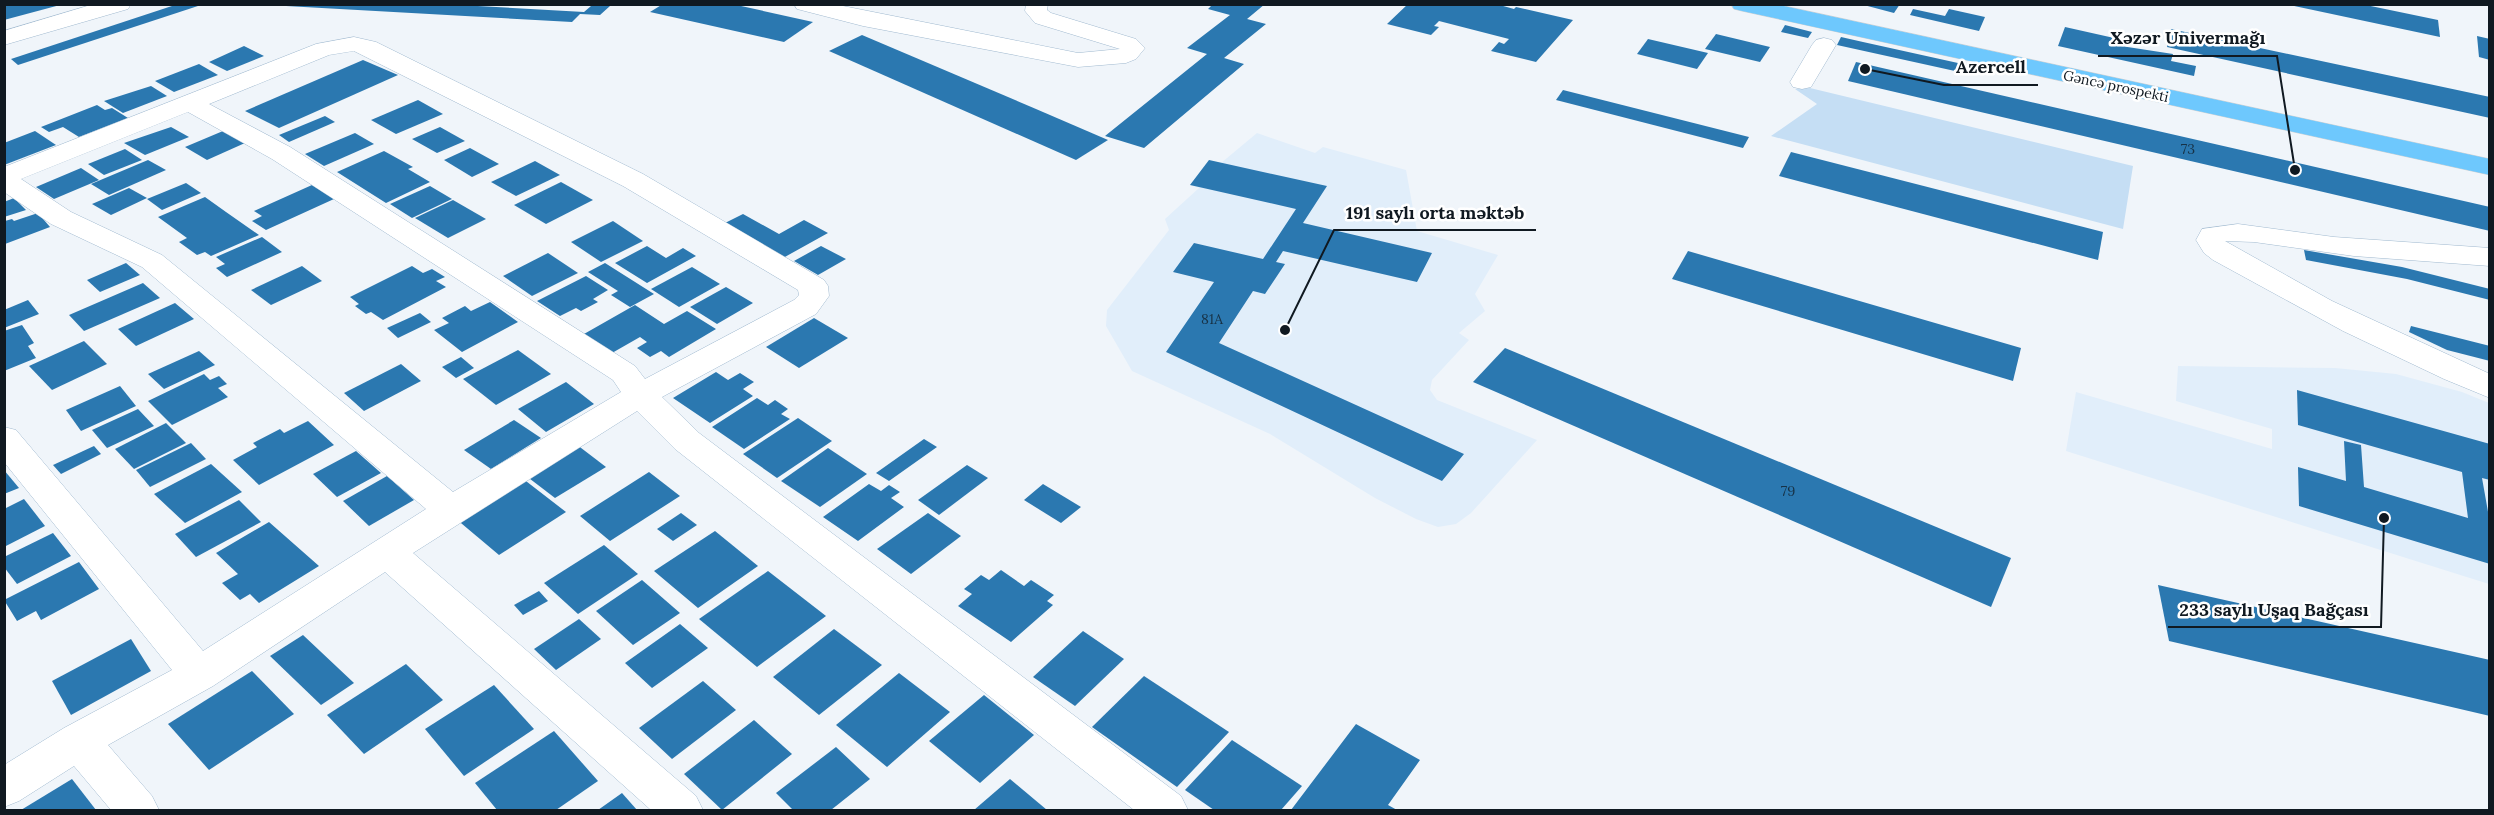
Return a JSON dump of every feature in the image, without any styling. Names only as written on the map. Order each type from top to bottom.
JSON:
[{"type":"main road","name":"Gəncə prospekti","points":[[1742,4],[2490,167]]},
{"type":"main road","name":"Gəncə prospekti","points":[[1810,4],[2490,151]]},
{"type":"street","points":[[4,38],[120,4]]},
{"type":"street","points":[[805,4],[863,19],[1078,60],[1118,58],[1128,54],[1133,48],[1128,44],[1043,18],[1036,11],[1037,4]]},
{"type":"street","points":[[4,179],[324,49],[354,44],[368,47],[633,180],[813,286],[814,296],[805,307],[640,395],[451,510],[199,674],[79,741],[4,788]]},
{"type":"street","points":[[1802,82],[1824,45]]},
{"type":"street","points":[[190,103],[281,153],[624,373],[640,395],[687,441],[1166,810]]},
{"type":"street","points":[[4,179],[61,218],[152,261],[451,510]]},
{"type":"street","points":[[2490,257],[2344,247],[2229,232],[2212,235],[2210,240],[2214,247],[2223,254],[2283,289],[2381,339],[2490,387]]},
{"type":"street","points":[[4,438],[199,674]]},
{"type":"street","points":[[387,552],[681,810]]},
{"type":"street","points":[[79,741],[137,810]]},
{"type":"shaded area","points":[[1810,88],[2133,166],[2123,229],[1771,136],[1817,104],[1795,89]]},
{"type":"shaded area","points":[[1257,133],[1315,153],[1323,147],[1406,170],[1417,231],[1498,255],[1475,294],[1485,311],[1459,333],[1469,340],[1432,380],[1430,390],[1437,400],[1537,440],[1471,513],[1456,524],[1438,527],[1416,519],[1375,498],[1270,434],[1132,371],[1106,326],[1107,310],[1169,230],[1165,219],[1199,188],[1190,185],[1209,160],[1221,163]]},
{"type":"shaded area","points":[[2178,366],[2335,368],[2396,374],[2462,392],[2489,403],[2489,584],[2066,451],[2076,392],[2272,449],[2272,429],[2176,401]]},
{"type":"building","points":[[4,4],[60,4],[60,5],[4,20]]},
{"type":"building","points":[[178,4],[201,5],[18,65],[11,59]]},
{"type":"building","points":[[286,4],[441,4],[584,12],[591,6],[610,6],[600,15],[580,14],[572,22],[286,6]]},
{"type":"building","points":[[663,4],[732,4],[813,22],[784,42],[650,12]]},
{"type":"building","points":[[1213,4],[1265,4],[1247,19],[1266,24],[1224,58],[1244,64],[1144,148],[1105,136],[1207,54],[1187,48],[1230,15],[1208,9]]},
{"type":"building","points":[[1408,4],[1496,4],[1573,20],[1536,62],[1491,51],[1499,42],[1504,44],[1509,39],[1439,21],[1434,26],[1439,27],[1431,35],[1387,24]]},
{"type":"building","points":[[1860,4],[1900,4],[1894,13]]},
{"type":"building","points":[[2285,4],[2361,4],[2438,20],[2440,37]]},
{"type":"building","points":[[1913,9],[1945,16],[1949,9],[1985,17],[1979,31],[1910,15]]},
{"type":"building","points":[[1785,25],[1812,32],[1808,38],[1781,32]]},
{"type":"building","points":[[2065,27],[2123,40],[2121,46],[2173,54],[2171,61],[2196,66],[2194,76],[2058,46]]},
{"type":"building","points":[[2171,29],[2490,97],[2490,118],[2167,47]]},
{"type":"building","points":[[1716,34],[1770,47],[1760,62],[1705,49]]},
{"type":"building","points":[[862,35],[1108,140],[1076,160],[829,51]]},
{"type":"building","points":[[2477,36],[2490,39],[2490,60],[2479,57]]},
{"type":"building","points":[[1841,37],[1967,65],[1964,73],[1837,45]]},
{"type":"building","points":[[1648,39],[1708,53],[1697,69],[1637,54]]},
{"type":"building","points":[[244,46],[264,56],[227,71],[209,62]]},
{"type":"building","points":[[363,60],[398,75],[279,128],[245,111]]},
{"type":"building","points":[[1856,62],[2490,207],[2490,231],[1848,81]]},
{"type":"building","points":[[199,64],[218,75],[174,92],[155,81]]},
{"type":"building","points":[[151,86],[167,96],[123,113],[104,101]]},
{"type":"building","points":[[1563,90],[1749,137],[1743,148],[1556,100]]},
{"type":"building","points":[[418,100],[443,114],[396,134],[371,120]]},
{"type":"building","points":[[97,105],[105,110],[112,108],[128,118],[79,137],[63,127],[49,132],[41,127]]},
{"type":"building","points":[[325,116],[335,122],[289,142],[279,135]]},
{"type":"building","points":[[171,127],[189,137],[145,155],[124,143]]},
{"type":"building","points":[[440,127],[465,141],[437,153],[412,139]]},
{"type":"building","points":[[35,131],[56,145],[4,165],[4,143]]},
{"type":"building","points":[[223,131],[245,143],[207,160],[185,147]]},
{"type":"building","points":[[355,133],[374,144],[324,166],[305,154]]},
{"type":"building","points":[[470,148],[499,164],[472,177],[444,160]]},
{"type":"building","points":[[125,149],[142,160],[104,175],[88,164]]},
{"type":"building","points":[[384,151],[413,167],[408,169],[430,182],[386,203],[337,172]]},
{"type":"building","points":[[1791,152],[2103,232],[2098,260],[1779,176]]},
{"type":"building","points":[[148,160],[166,170],[109,195],[91,184]]},
{"type":"building","points":[[1209,160],[1327,186],[1303,223],[1432,253],[1417,282],[1283,251],[1276,262],[1285,264],[1265,294],[1253,291],[1219,343],[1464,454],[1442,481],[1166,352],[1214,282],[1173,272],[1194,243],[1263,259],[1296,209],[1190,185]]},
{"type":"building","points":[[535,161],[560,175],[516,196],[491,182]]},
{"type":"building","points":[[81,168],[99,180],[54,199],[36,187]]},
{"type":"building","points":[[561,182],[593,200],[546,224],[514,205]]},
{"type":"building","points":[[186,183],[201,193],[162,210],[147,199]]},
{"type":"building","points":[[312,185],[334,199],[266,230],[252,221],[262,216],[254,211]]},
{"type":"building","points":[[430,186],[452,199],[412,218],[390,204]]},
{"type":"building","points":[[129,188],[147,198],[111,215],[92,204]]},
{"type":"building","points":[[205,197],[259,235],[211,256],[205,252],[197,255],[179,242],[187,238],[158,217]]},
{"type":"building","points":[[14,198],[26,210],[4,217],[4,202]]},
{"type":"building","points":[[453,200],[486,219],[448,238],[415,218]]},
{"type":"building","points":[[38,213],[50,227],[5,244],[5,221],[12,219],[14,221]]},
{"type":"building","points":[[743,214],[779,234],[804,220],[828,233],[783,258],[723,224]]},
{"type":"building","points":[[613,221],[643,241],[601,262],[571,242]]},
{"type":"building","points":[[262,237],[282,252],[227,277],[216,268],[225,264],[216,257]]},
{"type":"building","points":[[647,246],[666,258],[683,248],[696,256],[647,283],[615,263]]},
{"type":"building","points":[[821,246],[846,259],[818,275],[794,261]]},
{"type":"building","points":[[2304,250],[2402,267],[2490,289],[2490,300],[2407,279],[2306,260]]},
{"type":"building","points":[[1688,251],[2021,348],[2013,381],[1672,279]]},
{"type":"building","points":[[548,253],[578,273],[532,296],[503,276]]},
{"type":"building","points":[[126,263],[140,275],[100,292],[87,280]]},
{"type":"building","points":[[605,263],[654,294],[630,307],[611,295],[618,291],[588,272]]},
{"type":"building","points":[[302,266],[322,281],[271,305],[251,290]]},
{"type":"building","points":[[412,266],[423,273],[432,269],[445,277],[436,281],[446,287],[383,320],[371,312],[366,314],[355,306],[359,304],[350,297]]},
{"type":"building","points":[[692,267],[720,284],[679,307],[651,289]]},
{"type":"building","points":[[586,276],[608,290],[593,299],[598,302],[581,311],[576,308],[560,316],[537,301]]},
{"type":"building","points":[[143,283],[160,298],[84,331],[69,315]]},
{"type":"building","points":[[726,287],[753,303],[717,324],[690,307]]},
{"type":"building","points":[[28,300],[39,314],[4,328],[4,310]]},
{"type":"building","points":[[490,302],[518,322],[462,352],[434,330],[449,323],[442,318],[465,306],[471,311]]},
{"type":"building","points":[[175,303],[194,319],[136,346],[118,329]]},
{"type":"building","points":[[635,305],[664,324],[687,311],[716,329],[669,357],[661,351],[650,357],[637,348],[647,342],[640,337],[612,353],[584,334]]},
{"type":"building","points":[[420,313],[431,322],[398,338],[387,328]]},
{"type":"building","points":[[814,318],[848,338],[799,368],[766,347]]},
{"type":"building","points":[[22,325],[34,343],[28,346],[36,358],[4,371],[4,331]]},
{"type":"building","points":[[2411,326],[2490,346],[2490,361],[2447,350],[2409,332]]},
{"type":"building","points":[[84,341],[107,364],[52,390],[29,366]]},
{"type":"building","points":[[1505,348],[2011,558],[1991,607],[1473,382]]},
{"type":"building","points":[[518,350],[551,374],[496,405],[463,379]]},
{"type":"building","points":[[199,351],[215,365],[164,389],[148,374]]},
{"type":"building","points":[[461,357],[474,368],[456,378],[442,367]]},
{"type":"building","points":[[401,364],[421,381],[364,411],[344,393]]},
{"type":"building","points":[[716,372],[728,380],[740,373],[754,382],[743,389],[753,396],[710,423],[673,398]]},
{"type":"building","points":[[204,374],[210,380],[219,376],[227,384],[218,388],[228,397],[172,425],[148,401]]},
{"type":"building","points":[[566,382],[594,404],[546,432],[518,409]]},
{"type":"building","points":[[120,386],[136,406],[81,431],[66,410]]},
{"type":"building","points":[[2297,390],[2490,444],[2490,480],[2482,478],[2490,523],[2490,564],[2299,506],[2298,467],[2346,481],[2344,441],[2361,445],[2364,487],[2468,518],[2462,472],[2298,425]]},
{"type":"building","points":[[757,398],[768,405],[775,400],[788,409],[781,414],[790,419],[744,449],[712,427]]},
{"type":"building","points":[[138,409],[154,426],[107,448],[92,430]]},
{"type":"building","points":[[798,418],[832,441],[777,478],[743,454]]},
{"type":"building","points":[[514,420],[541,438],[491,469],[464,450]]},
{"type":"building","points":[[308,421],[334,445],[259,485],[233,460],[257,447],[253,443],[280,429],[284,433]]},
{"type":"building","points":[[166,423],[186,443],[134,469],[115,449]]},
{"type":"building","points":[[924,439],[937,447],[889,481],[876,473]]},
{"type":"building","points":[[572,441],[606,467],[555,498],[521,472]]},
{"type":"building","points":[[191,443],[206,459],[150,487],[136,470]]},
{"type":"building","points":[[94,446],[101,454],[61,474],[53,465]]},
{"type":"building","points":[[828,448],[867,474],[820,507],[781,481]]},
{"type":"building","points":[[356,451],[381,473],[337,497],[313,474]]},
{"type":"building","points":[[211,464],[242,492],[185,523],[154,494]]},
{"type":"building","points":[[967,465],[988,478],[939,515],[918,500]]},
{"type":"building","points":[[4,470],[19,488],[4,494]]},
{"type":"building","points":[[649,472],[680,496],[610,541],[580,516]]},
{"type":"building","points":[[387,476],[414,500],[369,526],[343,501]]},
{"type":"building","points":[[522,478],[566,512],[499,555],[455,518]]},
{"type":"building","points":[[869,484],[881,491],[889,485],[900,492],[891,498],[904,507],[858,541],[823,517]]},
{"type":"building","points":[[1043,484],[1081,507],[1061,523],[1024,500]]},
{"type":"building","points":[[24,499],[45,526],[4,547],[4,509]]},
{"type":"building","points":[[239,500],[261,522],[196,557],[175,534]]},
{"type":"building","points":[[681,513],[697,525],[673,541],[657,529]]},
{"type":"building","points":[[928,513],[961,536],[911,574],[877,549]]},
{"type":"building","points":[[269,522],[319,566],[259,603],[250,594],[240,600],[222,583],[238,574],[216,553]]},
{"type":"building","points":[[715,531],[758,566],[698,608],[654,571]]},
{"type":"building","points":[[53,533],[71,556],[17,584],[4,567],[4,557]]},
{"type":"building","points":[[604,545],[638,574],[578,614],[544,583]]},
{"type":"building","points":[[79,562],[99,589],[41,620],[36,611],[17,621],[4,600]]},
{"type":"building","points":[[1001,570],[1024,586],[1031,580],[1054,595],[1047,601],[1053,605],[1011,642],[958,606],[972,594],[964,589],[981,575],[989,580]]},
{"type":"building","points":[[768,571],[826,616],[757,667],[699,619]]},
{"type":"building","points":[[642,580],[680,613],[633,645],[596,611]]},
{"type":"building","points":[[2158,585],[2490,660],[2490,716],[2169,641]]},
{"type":"building","points":[[539,591],[548,601],[523,615],[514,605]]},
{"type":"building","points":[[579,619],[601,639],[556,670],[534,649]]},
{"type":"building","points":[[680,624],[708,648],[652,688],[625,663]]},
{"type":"building","points":[[834,629],[882,665],[819,715],[773,677]]},
{"type":"building","points":[[1083,631],[1124,659],[1075,706],[1033,677]]},
{"type":"building","points":[[303,635],[354,683],[321,705],[270,656]]},
{"type":"building","points":[[131,639],[151,671],[71,715],[52,681]]},
{"type":"building","points":[[406,664],[443,700],[364,754],[327,715]]},
{"type":"building","points":[[252,671],[294,714],[209,770],[168,724]]},
{"type":"building","points":[[899,673],[950,712],[887,767],[836,725]]},
{"type":"building","points":[[1144,676],[1229,732],[1177,787],[1092,727]]},
{"type":"building","points":[[703,681],[736,710],[672,759],[639,728]]},
{"type":"building","points":[[494,685],[534,729],[464,776],[425,729]]},
{"type":"building","points":[[984,695],[1034,735],[980,783],[929,741]]},
{"type":"building","points":[[754,720],[792,754],[722,810],[684,774]]},
{"type":"building","points":[[1356,724],[1420,760],[1388,805],[1397,810],[1291,810]]},
{"type":"building","points":[[554,731],[598,781],[556,810],[497,810],[475,783]]},
{"type":"building","points":[[1232,740],[1302,786],[1281,810],[1214,810],[1185,790]]},
{"type":"building","points":[[836,747],[870,779],[831,810],[793,810],[776,793]]},
{"type":"building","points":[[72,779],[96,810],[21,810]]},
{"type":"building","points":[[1010,779],[1047,810],[974,810]]},
{"type":"building","points":[[622,793],[637,810],[598,810]]},
{"type":"place","name":"Azercell","points":[[1865,69]]},
{"type":"place","name":"Xəzər Univermağı","points":[[2295,170]]},
{"type":"place","name":"191 saylı orta məktəb","points":[[1285,330]]},
{"type":"place","name":"233 saylı Uşaq Bağçası","points":[[2384,518]]}]
